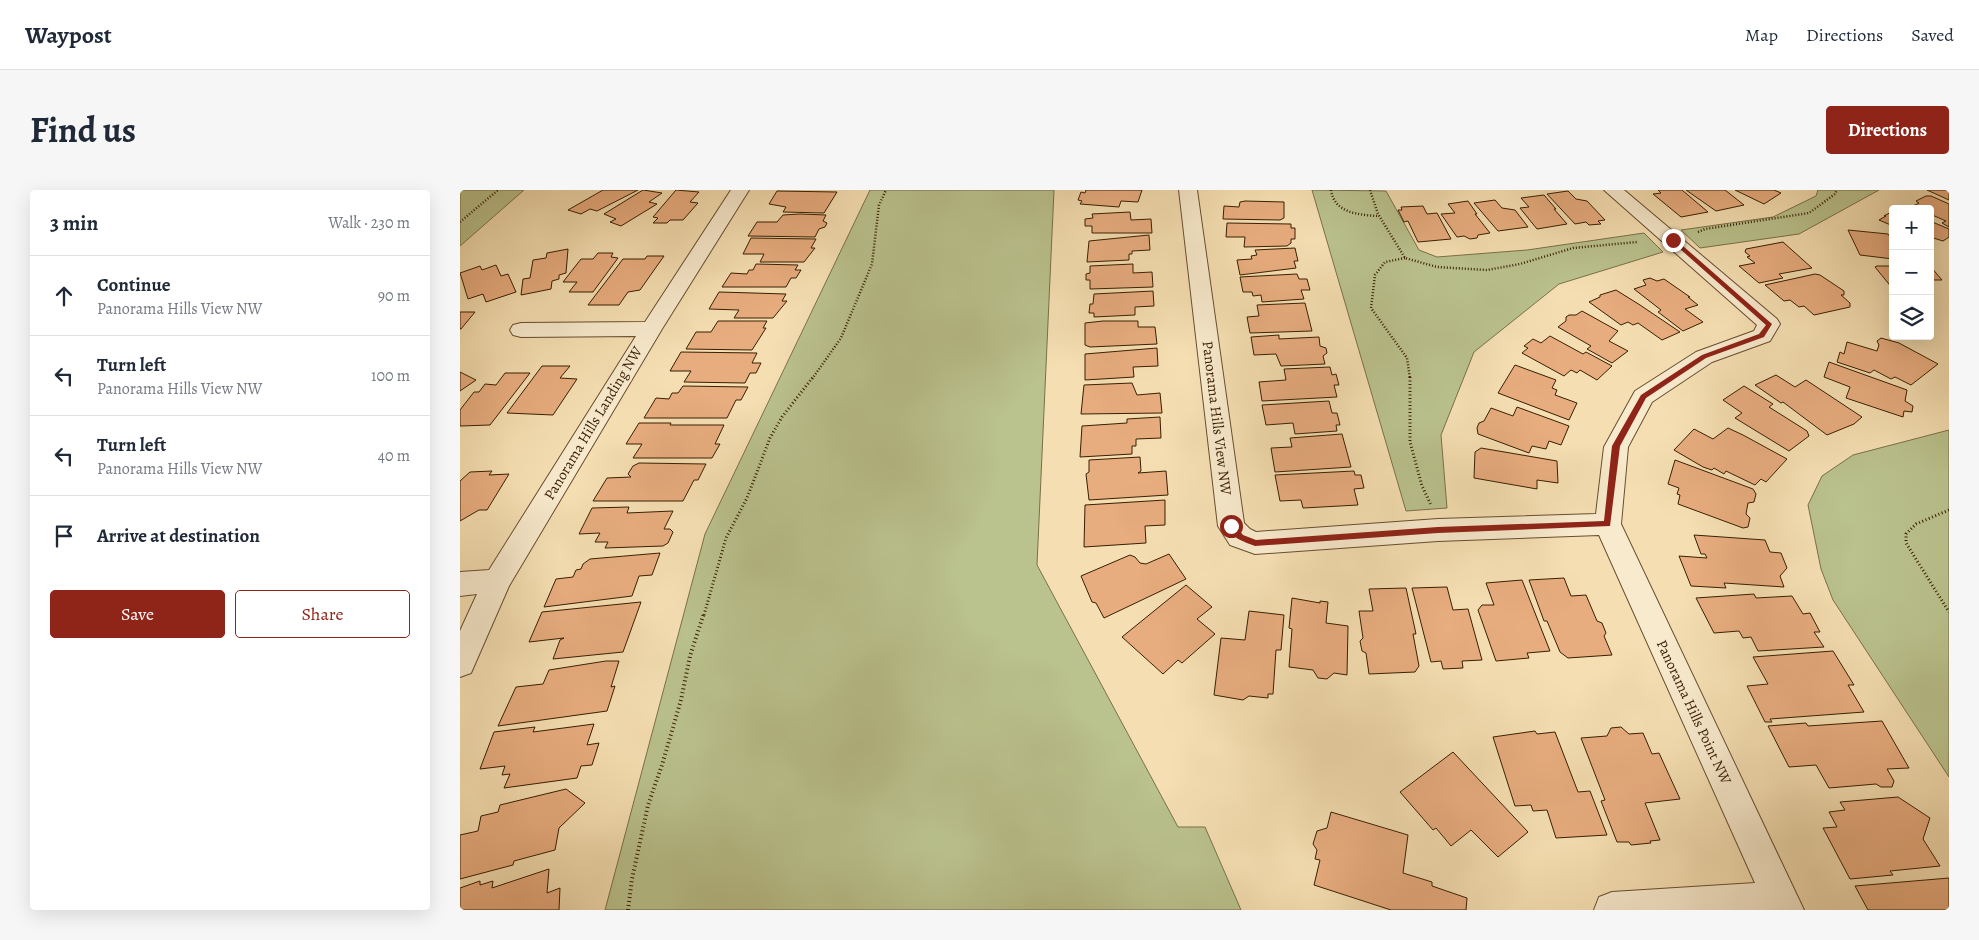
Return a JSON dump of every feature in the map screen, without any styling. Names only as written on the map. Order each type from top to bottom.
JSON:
[{"type":"street","name":"Panorama Hills Landing NW","points":[[460,664],[497,581],[651,329],[740,190]]},
{"type":"street","name":"Panorama Hills View NW","points":[[1188,190],[1231,526],[1240,537],[1255,543],[1438,530],[1608,524]]},
{"type":"street","points":[[1608,524],[1616,446],[1643,396],[1704,357],[1762,336],[1769,324],[1613,190]]},
{"type":"street","points":[[521,330],[651,329]]},
{"type":"street","name":"Panorama Hills Point NW","points":[[1608,524],[1783,905],[1612,910]]},
{"type":"street","points":[[460,584],[497,581]]},
{"type":"path","points":[[460,222],[498,190]]},
{"type":"path","points":[[628,910],[632,879],[648,804],[662,765],[681,700],[690,656],[717,575],[726,538],[747,498],[770,438],[778,424],[827,360],[841,338],[872,264],[879,205],[886,190]]},
{"type":"path","points":[[1331,190],[1332,200],[1338,207],[1360,214],[1380,216]]},
{"type":"path","points":[[1370,190],[1380,216],[1405,258]]},
{"type":"path","points":[[1696,233],[1704,229],[1779,219],[1809,212],[1835,194],[1837,190]]},
{"type":"path","points":[[1438,530],[1435,516],[1422,486],[1410,442],[1411,382],[1407,358],[1371,308],[1375,275],[1385,262],[1405,258],[1439,269],[1500,269],[1536,260],[1571,248],[1640,242]]},
{"type":"path","points":[[1949,510],[1916,524],[1906,534],[1906,543],[1949,612]]},
{"type":"green space","points":[[460,190],[524,190],[460,246]]},
{"type":"green space","points":[[870,190],[1054,190],[1037,565],[1178,827],[1205,827],[1241,910],[605,910],[705,534]]},
{"type":"green space","points":[[1312,190],[1386,191],[1419,250],[1437,257],[1527,250],[1644,233],[1663,252],[1559,284],[1474,352],[1441,435],[1447,508],[1406,511]]},
{"type":"green space","points":[[1818,190],[1879,190],[1799,234],[1700,248],[1681,230],[1773,217],[1816,196]]},
{"type":"green space","points":[[1949,430],[1949,777],[1833,600],[1821,569],[1808,505],[1822,476],[1853,455]]},
{"type":"building","points":[[603,190],[638,190],[597,211],[590,209],[581,214],[568,210]]},
{"type":"building","points":[[643,190],[662,193],[649,202],[657,204],[621,226],[610,222],[616,219],[604,214]]},
{"type":"building","points":[[676,190],[699,192],[690,202],[698,203],[683,220],[653,223],[658,218],[653,217]]},
{"type":"building","points":[[1086,190],[1142,190],[1138,202],[1121,201],[1119,207],[1080,204],[1082,201],[1078,200],[1081,192],[1085,193]]},
{"type":"building","points":[[1658,190],[1682,190],[1708,212],[1681,217],[1653,194],[1661,193]]},
{"type":"building","points":[[1686,190],[1725,190],[1744,205],[1716,211]]},
{"type":"building","points":[[1735,190],[1774,190],[1781,193],[1764,204]]},
{"type":"building","points":[[1927,190],[1949,190],[1949,200]]},
{"type":"building","points":[[777,191],[837,192],[824,213],[783,212],[786,207],[769,204]]},
{"type":"building","points":[[1568,191],[1576,199],[1587,201],[1605,220],[1598,221],[1601,224],[1589,225],[1586,222],[1575,224],[1547,194]]},
{"type":"building","points":[[1544,195],[1567,224],[1537,229],[1520,208],[1529,207],[1521,198]]},
{"type":"building","points":[[1926,196],[1931,196],[1949,204],[1949,227],[1942,223],[1946,221],[1934,216],[1934,205],[1915,205],[1919,203],[1916,201]]},
{"type":"building","points":[[1495,200],[1502,208],[1515,210],[1528,227],[1498,231],[1474,203]]},
{"type":"building","points":[[1468,201],[1477,214],[1475,214],[1490,233],[1478,235],[1477,238],[1470,239],[1464,236],[1457,237],[1441,214],[1455,213],[1448,204]]},
{"type":"building","points":[[1240,202],[1284,202],[1284,218],[1280,220],[1223,219],[1224,206],[1239,207]]},
{"type":"building","points":[[1423,206],[1427,214],[1437,213],[1451,239],[1418,242],[1408,221],[1404,222],[1398,210],[1402,210],[1401,207]]},
{"type":"building","points":[[1130,212],[1131,220],[1151,219],[1152,233],[1092,233],[1092,226],[1085,226],[1085,219],[1093,218],[1092,214]]},
{"type":"building","points":[[1889,213],[1889,224],[1879,220],[1886,216],[1884,216]]},
{"type":"building","points":[[783,215],[826,215],[823,221],[827,223],[825,227],[819,229],[815,237],[748,236],[757,222],[777,222]]},
{"type":"building","points":[[1227,223],[1291,224],[1291,228],[1295,228],[1295,239],[1291,239],[1291,243],[1287,246],[1244,247],[1245,237],[1226,237]]},
{"type":"building","points":[[1934,223],[1949,229],[1949,237],[1943,241],[1934,238]]},
{"type":"building","points":[[1848,230],[1889,235],[1889,259],[1860,255]]},
{"type":"building","points":[[1149,235],[1150,250],[1132,251],[1132,254],[1129,254],[1129,260],[1087,262],[1089,241]]},
{"type":"building","points":[[751,238],[816,239],[811,248],[815,248],[804,262],[760,262],[764,254],[743,254]]},
{"type":"building","points":[[1783,242],[1812,268],[1779,274],[1783,278],[1759,283],[1739,266],[1755,263],[1747,257],[1750,256],[1745,252],[1746,249]]},
{"type":"building","points":[[1295,248],[1298,261],[1294,261],[1296,268],[1240,275],[1237,260],[1252,259],[1251,256],[1257,255],[1255,250]]},
{"type":"building","points":[[568,249],[566,273],[559,275],[559,279],[552,281],[551,289],[521,295],[523,279],[530,278],[533,260],[546,258],[547,253]]},
{"type":"building","points":[[598,253],[613,253],[611,257],[618,258],[593,292],[569,292],[577,282],[563,282],[581,259],[593,259]]},
{"type":"building","points":[[647,256],[664,256],[640,290],[628,292],[619,305],[588,305],[623,259],[645,259]]},
{"type":"building","points":[[756,264],[798,265],[795,270],[801,270],[796,278],[791,278],[786,287],[722,287],[731,273],[747,274],[749,270],[753,270]]},
{"type":"building","points":[[1133,264],[1133,273],[1152,272],[1153,287],[1090,289],[1090,280],[1086,280],[1086,274],[1090,273],[1090,266]]},
{"type":"building","points":[[496,265],[501,276],[508,274],[516,292],[486,302],[483,294],[468,299],[460,273],[480,266],[482,270]]},
{"type":"building","points":[[1889,266],[1889,284],[1875,267]]},
{"type":"building","points":[[1934,271],[1942,280],[1934,280]]},
{"type":"building","points":[[1297,274],[1299,279],[1307,279],[1310,290],[1301,290],[1304,299],[1262,302],[1261,295],[1253,296],[1252,292],[1243,292],[1240,277]]},
{"type":"building","points":[[1815,274],[1820,275],[1844,291],[1844,295],[1841,295],[1850,303],[1850,307],[1814,315],[1804,306],[1799,307],[1790,300],[1784,301],[1765,285]]},
{"type":"building","points":[[1650,278],[1657,281],[1664,279],[1690,297],[1688,297],[1698,305],[1685,309],[1703,322],[1683,331],[1658,312],[1661,310],[1634,289],[1646,285],[1643,280]]},
{"type":"building","points":[[1616,290],[1680,332],[1662,340],[1638,323],[1633,325],[1628,322],[1621,325],[1589,302],[1600,297],[1600,295]]},
{"type":"building","points":[[1153,291],[1154,306],[1135,307],[1135,315],[1094,317],[1094,313],[1089,313],[1090,304],[1093,304],[1094,294]]},
{"type":"building","points":[[719,292],[786,294],[782,301],[787,301],[773,318],[734,318],[739,310],[709,309]]},
{"type":"building","points":[[1305,303],[1312,331],[1250,333],[1247,317],[1259,316],[1257,305]]},
{"type":"building","points":[[1582,311],[1618,331],[1609,341],[1628,351],[1612,363],[1587,349],[1591,346],[1558,327],[1566,321],[1566,317],[1569,315],[1576,315]]},
{"type":"building","points":[[460,312],[475,312],[461,329],[460,329]]},
{"type":"building","points":[[718,321],[767,321],[763,328],[766,328],[752,350],[686,349],[696,332],[711,332]]},
{"type":"building","points":[[1138,321],[1138,327],[1155,327],[1157,344],[1090,347],[1085,345],[1085,323]]},
{"type":"building","points":[[1279,335],[1279,339],[1319,337],[1320,346],[1326,348],[1327,353],[1323,356],[1325,364],[1281,366],[1276,354],[1254,355],[1251,337]]},
{"type":"building","points":[[1550,336],[1583,354],[1586,352],[1612,366],[1597,380],[1580,370],[1577,373],[1571,370],[1564,376],[1522,353],[1528,348],[1524,346],[1533,339],[1541,343]]},
{"type":"building","points":[[1881,338],[1899,343],[1938,364],[1911,385],[1895,377],[1891,379],[1874,370],[1870,373],[1837,362],[1840,352],[1844,354],[1847,342],[1877,351],[1879,345],[1877,341]]},
{"type":"building","points":[[1157,348],[1158,366],[1133,367],[1134,377],[1085,380],[1085,354]]},
{"type":"building","points":[[681,352],[757,353],[752,363],[761,363],[756,373],[750,373],[745,383],[684,382],[691,371],[670,371]]},
{"type":"building","points":[[1829,362],[1907,390],[1905,401],[1913,406],[1912,412],[1904,411],[1903,417],[1846,398],[1850,387],[1824,377]]},
{"type":"building","points":[[1515,365],[1556,380],[1552,388],[1557,390],[1555,395],[1577,403],[1569,420],[1498,393]]},
{"type":"building","points":[[542,366],[570,366],[560,378],[577,379],[553,415],[507,413]]},
{"type":"building","points":[[1330,367],[1332,375],[1336,374],[1339,385],[1334,385],[1337,397],[1262,401],[1259,382],[1286,380],[1284,369]]},
{"type":"building","points":[[460,372],[476,380],[460,391]]},
{"type":"building","points":[[505,373],[530,373],[490,425],[460,426],[460,410],[474,392],[479,392],[485,384],[496,385]]},
{"type":"building","points":[[1776,375],[1795,387],[1806,380],[1862,417],[1854,424],[1827,435],[1783,402],[1781,403],[1755,385]]},
{"type":"building","points":[[1132,383],[1137,395],[1160,393],[1162,413],[1081,414],[1084,385]]},
{"type":"building","points":[[683,386],[748,387],[741,400],[736,400],[727,418],[644,418],[656,398],[669,399],[672,393],[678,393]]},
{"type":"building","points":[[1744,386],[1773,404],[1769,407],[1807,431],[1809,436],[1789,451],[1735,418],[1742,413],[1723,400]]},
{"type":"building","points":[[1329,401],[1332,413],[1337,413],[1340,425],[1336,425],[1337,431],[1295,434],[1293,423],[1266,425],[1262,405]]},
{"type":"building","points":[[1517,407],[1569,426],[1561,445],[1549,441],[1546,449],[1532,446],[1529,453],[1478,434],[1477,428],[1479,423],[1484,421],[1491,408],[1513,416]]},
{"type":"building","points":[[1160,417],[1161,438],[1136,439],[1136,446],[1132,446],[1132,454],[1080,457],[1082,426],[1127,423],[1127,419]]},
{"type":"building","points":[[639,423],[724,425],[715,444],[720,444],[712,458],[633,458],[642,444],[626,444]]},
{"type":"building","points":[[1728,428],[1787,459],[1766,482],[1761,479],[1755,485],[1726,471],[1724,474],[1714,468],[1712,470],[1703,467],[1674,450],[1694,429],[1713,439]]},
{"type":"building","points":[[1342,434],[1351,467],[1275,472],[1271,448],[1292,447],[1290,438]]},
{"type":"building","points":[[1481,448],[1557,461],[1558,483],[1537,480],[1537,489],[1474,478],[1475,452]]},
{"type":"building","points":[[1140,457],[1141,471],[1138,473],[1166,471],[1168,495],[1089,500],[1086,474],[1089,472],[1089,460]]},
{"type":"building","points":[[1675,460],[1753,489],[1756,494],[1754,502],[1748,503],[1746,514],[1750,518],[1748,527],[1743,528],[1678,504],[1680,495],[1677,494],[1679,488],[1668,484]]},
{"type":"building","points":[[639,463],[706,464],[698,480],[694,480],[683,501],[593,501],[607,478],[631,477],[628,474],[633,466]]},
{"type":"building","points":[[492,471],[489,475],[509,474],[487,510],[479,510],[460,521],[460,481],[470,472]]},
{"type":"building","points":[[1354,471],[1355,475],[1361,475],[1364,488],[1354,489],[1358,505],[1303,508],[1301,500],[1280,501],[1275,475]]},
{"type":"building","points":[[1165,500],[1165,525],[1145,526],[1146,543],[1084,547],[1085,505]]},
{"type":"building","points":[[629,507],[627,513],[673,511],[664,529],[670,529],[673,532],[668,543],[663,546],[605,548],[608,542],[595,542],[600,533],[579,534],[592,508]]},
{"type":"building","points":[[1694,535],[1765,540],[1770,552],[1781,553],[1787,568],[1780,576],[1784,587],[1724,583],[1726,588],[1691,586],[1679,556],[1707,558],[1705,554],[1701,554]]},
{"type":"building","points":[[660,553],[652,575],[639,576],[632,596],[544,607],[556,579],[573,577],[576,570],[581,569],[583,564],[590,559]]},
{"type":"building","points":[[1169,554],[1186,579],[1104,618],[1096,603],[1092,602],[1081,576],[1130,555],[1135,557],[1140,563],[1146,564]]},
{"type":"building","points":[[1564,578],[1571,596],[1586,595],[1597,621],[1602,623],[1606,633],[1604,636],[1612,655],[1568,658],[1560,652],[1547,621],[1544,621],[1529,580]]},
{"type":"building","points":[[1522,580],[1550,651],[1527,653],[1529,658],[1496,661],[1478,610],[1482,605],[1494,605],[1486,583]]},
{"type":"building","points":[[1186,585],[1212,607],[1197,619],[1215,634],[1182,663],[1178,660],[1163,674],[1122,637]]},
{"type":"building","points":[[1447,587],[1453,610],[1468,609],[1482,660],[1462,661],[1463,668],[1443,669],[1441,661],[1431,662],[1412,588]]},
{"type":"building","points":[[1406,588],[1416,634],[1413,634],[1419,666],[1415,672],[1369,674],[1366,653],[1362,651],[1360,641],[1363,638],[1359,611],[1373,611],[1369,589]]},
{"type":"building","points":[[1754,594],[1756,598],[1792,596],[1803,614],[1810,613],[1820,632],[1814,632],[1824,647],[1758,651],[1751,637],[1743,638],[1739,631],[1714,633],[1696,598]]},
{"type":"building","points":[[1292,598],[1320,603],[1320,601],[1328,602],[1326,623],[1348,626],[1347,675],[1334,673],[1327,679],[1318,678],[1313,670],[1289,667],[1292,629],[1289,628]]},
{"type":"building","points":[[641,602],[623,652],[553,659],[560,640],[564,638],[529,642],[542,612]]},
{"type":"building","points":[[1249,611],[1284,615],[1281,650],[1276,650],[1273,694],[1268,694],[1268,698],[1249,696],[1243,700],[1214,695],[1221,638],[1245,640]]},
{"type":"building","points":[[1833,651],[1854,685],[1848,685],[1864,712],[1770,719],[1772,722],[1765,722],[1747,686],[1768,684],[1753,657]]},
{"type":"building","points":[[606,661],[619,661],[611,687],[615,686],[607,711],[498,726],[516,687],[543,684],[549,670]]},
{"type":"building","points":[[1882,721],[1909,768],[1887,769],[1894,781],[1892,787],[1881,787],[1876,784],[1829,788],[1816,765],[1789,767],[1768,726],[1806,723],[1808,726]]},
{"type":"building","points":[[594,724],[587,745],[599,743],[592,765],[581,766],[577,778],[504,788],[510,774],[502,775],[505,766],[480,769],[494,732],[535,727],[533,732]]},
{"type":"building","points":[[1621,727],[1629,734],[1643,733],[1652,754],[1659,753],[1680,799],[1645,803],[1660,840],[1650,841],[1651,843],[1631,845],[1629,842],[1617,842],[1601,801],[1605,800],[1581,738],[1607,736],[1611,728]]},
{"type":"building","points":[[1535,731],[1537,734],[1555,732],[1578,792],[1590,791],[1607,835],[1556,838],[1547,810],[1533,811],[1531,805],[1515,806],[1493,737]]},
{"type":"building","points":[[1453,752],[1528,832],[1498,857],[1471,830],[1451,846],[1436,828],[1433,830],[1400,792]]},
{"type":"building","points":[[566,789],[585,803],[559,828],[555,850],[514,861],[513,865],[460,879],[460,835],[478,831],[481,816],[498,812],[500,805]]},
{"type":"building","points":[[1898,797],[1930,818],[1923,839],[1940,866],[1890,871],[1893,875],[1850,879],[1823,828],[1837,827],[1829,812],[1845,810],[1840,802]]},
{"type":"building","points":[[1331,812],[1408,835],[1403,873],[1432,882],[1432,886],[1467,898],[1466,910],[1391,910],[1314,885],[1320,860],[1315,859],[1317,850],[1313,844],[1317,831],[1327,828]]},
{"type":"building","points":[[549,869],[547,893],[560,888],[559,910],[460,910],[460,888],[480,881],[480,885],[493,881],[492,888]]},
{"type":"building","points":[[1949,878],[1949,910],[1868,910],[1855,886]]},
{"type":"route","points":[[1231,526],[1240,537],[1255,543],[1438,530],[1608,524],[1616,446],[1643,396],[1704,357],[1762,336],[1769,324],[1731,293],[1673,240]]}]
